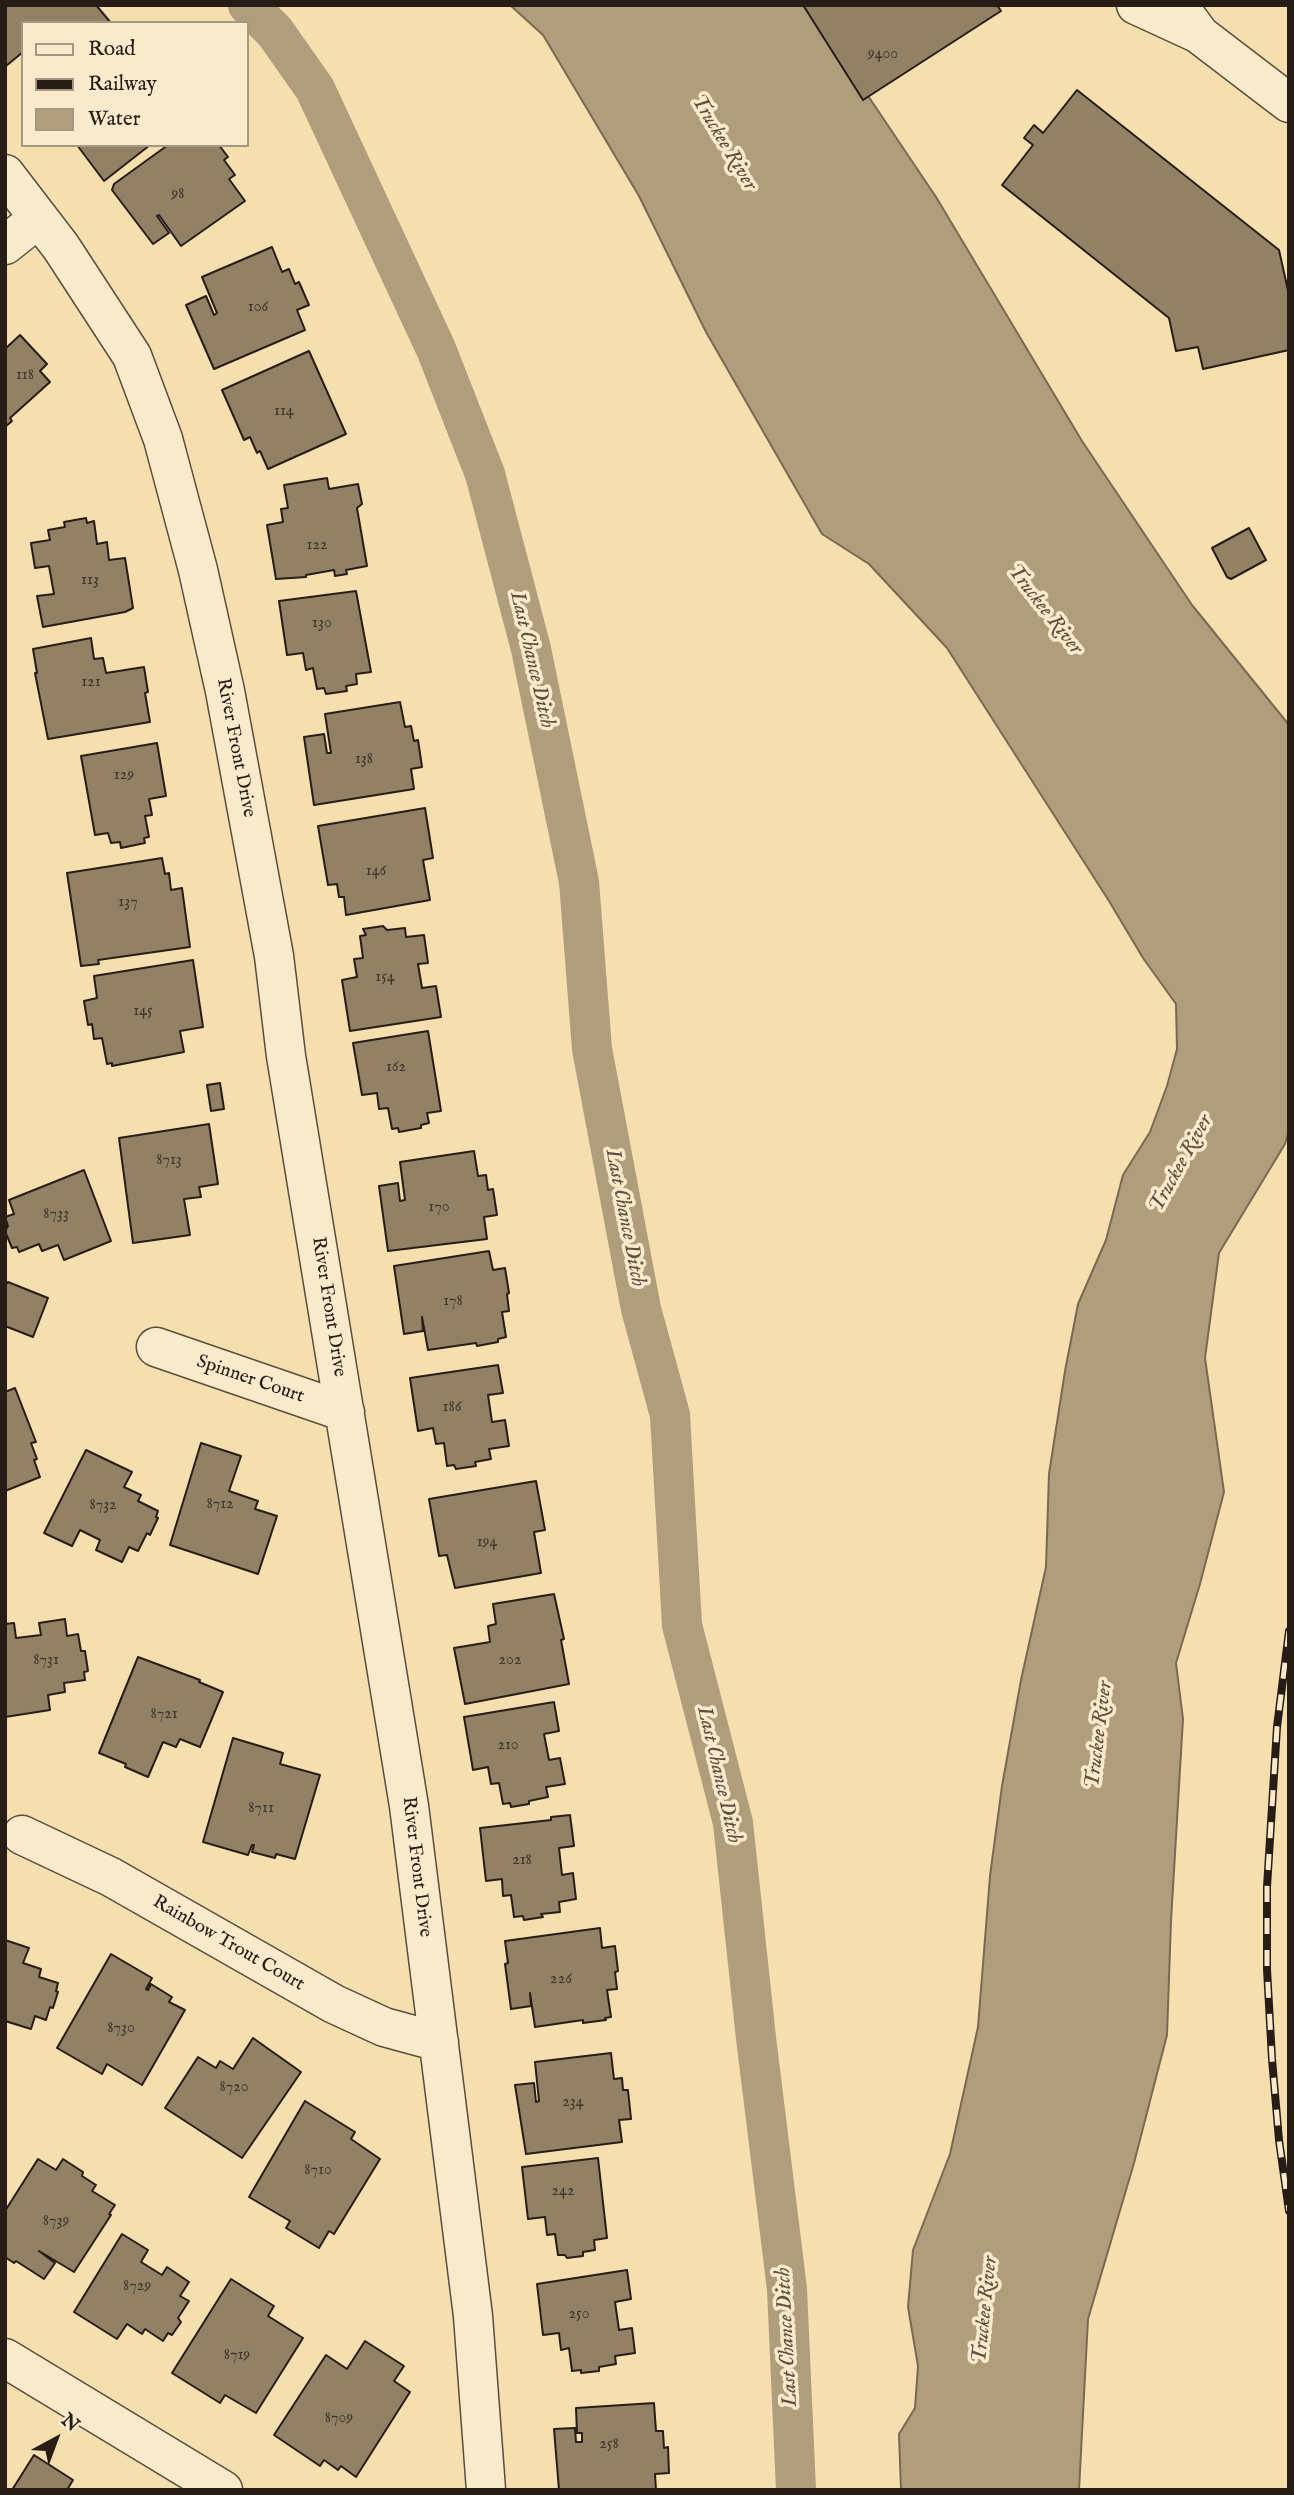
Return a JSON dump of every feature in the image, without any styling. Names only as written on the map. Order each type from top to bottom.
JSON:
[{"type":"street","points":[[1136,5],[1200,35],[1289,103]]},
{"type":"street","points":[[1178,5],[1200,35]]},
{"type":"street","name":"River Front Drive","points":[[5,174],[61,247],[132,356],[163,439],[198,570],[225,691],[274,957],[286,1056],[409,1806],[473,2316],[486,2490]]},
{"type":"street","points":[[5,245],[39,218]]},
{"type":"street","name":"Spinner Court","points":[[156,1347],[345,1412]]},
{"type":"street","name":"Rainbow Trout Court","points":[[22,1835],[111,1877],[334,2004],[384,2027],[439,2042]]},
{"type":"street","points":[[5,2358],[223,2490]]},
{"type":"water","name":"Truckee River","points":[[510,5],[807,5],[936,197],[1082,441],[1192,605],[1289,725],[1289,1130],[1285,1144],[1219,1253],[1205,1358],[1224,1492],[1176,1663],[1183,1719],[1167,2035],[1134,2163],[1088,2319],[1079,2490],[901,2490],[899,2434],[915,2408],[918,2366],[908,2307],[913,2250],[950,2154],[978,2027],[990,1876],[1002,1786],[1021,1680],[1046,1567],[1049,1474],[1065,1371],[1078,1304],[1106,1240],[1123,1175],[1150,1132],[1167,1086],[1177,1049],[1176,1004],[1143,958],[947,648],[869,564],[822,534],[706,332],[639,196],[543,35]]},
{"type":"building","points":[[5,5],[96,5],[109,21],[21,21],[21,54],[6,66]]},
{"type":"building","points":[[803,5],[997,5],[1001,11],[863,100]]},
{"type":"building","points":[[1077,90],[1279,250],[1289,295],[1289,350],[1203,369],[1198,347],[1176,351],[1169,318],[1002,185],[1033,145],[1024,138],[1034,125],[1043,133]]},
{"type":"building","points":[[78,147],[147,147],[104,181]]},
{"type":"building","points":[[165,147],[220,147],[228,157],[224,160],[235,175],[229,179],[245,201],[181,246],[159,215],[157,216],[169,233],[153,244],[112,190],[114,184]]},
{"type":"building","points":[[272,247],[282,272],[289,269],[295,284],[299,282],[309,305],[297,310],[305,330],[214,369],[186,305],[206,296],[214,315],[217,313],[202,277]]},
{"type":"building","points":[[20,335],[47,364],[40,371],[50,382],[10,418],[12,421],[5,427],[5,349]]},
{"type":"building","points":[[309,351],[346,434],[268,469],[250,437],[244,440],[222,390]]},
{"type":"building","points":[[327,478],[329,489],[358,484],[362,504],[357,508],[367,566],[346,570],[347,574],[335,576],[334,570],[306,577],[276,579],[267,525],[283,522],[281,509],[288,508],[284,485]]},
{"type":"building","points":[[86,518],[87,523],[94,521],[97,544],[107,542],[109,560],[125,558],[133,608],[125,612],[43,627],[37,596],[54,594],[49,566],[35,568],[31,543],[50,540],[48,530],[65,527],[64,522]]},
{"type":"building","points":[[1249,528],[1266,560],[1231,579],[1227,577],[1212,548]]},
{"type":"building","points":[[356,591],[371,672],[356,674],[357,684],[346,686],[347,691],[326,694],[324,688],[317,689],[313,668],[306,670],[303,653],[287,655],[279,601]]},
{"type":"building","points":[[91,638],[94,659],[103,658],[106,673],[144,667],[150,722],[48,739],[33,649]]},
{"type":"building","points":[[400,702],[405,727],[411,726],[414,741],[418,740],[422,767],[411,769],[414,789],[314,805],[304,737],[324,734],[327,753],[331,753],[325,714]]},
{"type":"building","points":[[157,743],[166,796],[149,799],[152,815],[145,816],[149,837],[144,838],[145,843],[121,848],[120,842],[111,843],[108,833],[95,835],[81,756]]},
{"type":"building","points":[[425,808],[433,858],[423,860],[430,900],[346,915],[344,897],[339,897],[337,884],[328,885],[318,826]]},
{"type":"building","points":[[162,858],[165,874],[169,873],[171,890],[182,888],[190,947],[98,960],[99,964],[81,966],[67,873]]},
{"type":"building","points":[[383,926],[387,930],[405,928],[406,937],[424,935],[428,963],[418,964],[422,988],[436,986],[441,1017],[350,1031],[342,980],[357,977],[354,959],[363,958],[360,936],[366,935],[363,929]]},
{"type":"building","points":[[193,960],[203,1027],[180,1031],[184,1052],[112,1066],[112,1063],[107,1064],[102,1038],[94,1039],[92,1024],[88,1025],[84,1001],[97,998],[94,976]]},
{"type":"building","points":[[428,1031],[441,1111],[427,1113],[429,1123],[421,1125],[421,1128],[399,1132],[398,1128],[392,1129],[388,1108],[379,1109],[377,1093],[362,1095],[353,1043]]},
{"type":"building","points":[[220,1083],[224,1109],[211,1111],[207,1085]]},
{"type":"building","points":[[209,1124],[218,1184],[199,1187],[201,1197],[184,1199],[190,1235],[133,1243],[119,1138]]},
{"type":"building","points":[[474,1151],[478,1176],[486,1175],[488,1190],[493,1189],[497,1215],[484,1217],[487,1239],[388,1251],[379,1186],[398,1183],[400,1201],[405,1200],[400,1162]]},
{"type":"building","points":[[84,1170],[111,1241],[64,1260],[58,1245],[42,1251],[39,1244],[19,1252],[17,1247],[12,1248],[5,1231],[8,1226],[5,1217],[14,1214],[9,1200]]},
{"type":"building","points":[[489,1251],[493,1270],[505,1268],[509,1311],[502,1312],[506,1337],[498,1339],[498,1342],[477,1346],[476,1343],[428,1350],[422,1317],[423,1331],[404,1334],[394,1266]]},
{"type":"building","points":[[8,1282],[48,1298],[33,1337],[5,1326],[5,1285]]},
{"type":"building","points":[[498,1365],[503,1393],[488,1395],[492,1422],[505,1420],[509,1446],[489,1449],[491,1459],[475,1462],[476,1466],[456,1469],[454,1465],[447,1466],[444,1443],[436,1444],[433,1428],[418,1431],[410,1378]]},
{"type":"building","points":[[15,1388],[36,1442],[31,1443],[40,1477],[5,1491],[5,1392]]},
{"type":"building","points":[[201,1443],[241,1456],[229,1491],[258,1501],[255,1509],[277,1516],[258,1574],[170,1545]]},
{"type":"building","points":[[86,1450],[132,1472],[124,1487],[141,1495],[138,1501],[158,1511],[158,1518],[150,1535],[147,1533],[138,1551],[129,1547],[122,1562],[96,1550],[100,1540],[80,1530],[72,1546],[44,1533]]},
{"type":"building","points":[[536,1481],[545,1530],[534,1532],[541,1573],[455,1588],[447,1555],[439,1556],[429,1499]]},
{"type":"building","points":[[554,1594],[564,1639],[561,1640],[569,1684],[465,1704],[454,1648],[490,1642],[488,1626],[496,1624],[493,1604]]},
{"type":"building","points":[[65,1619],[67,1636],[78,1634],[81,1651],[85,1651],[88,1671],[84,1672],[85,1680],[64,1683],[65,1692],[48,1695],[50,1710],[5,1717],[5,1624],[14,1623],[16,1638],[41,1635],[39,1623]]},
{"type":"building","points":[[138,1657],[200,1680],[199,1682],[223,1692],[200,1747],[180,1739],[176,1747],[163,1742],[148,1777],[99,1753]]},
{"type":"building","points":[[554,1702],[559,1731],[544,1734],[549,1760],[560,1758],[565,1784],[546,1787],[548,1797],[529,1801],[529,1804],[511,1807],[510,1803],[503,1804],[499,1783],[491,1784],[488,1767],[473,1770],[464,1717]]},
{"type":"building","points":[[233,1738],[283,1753],[280,1764],[320,1775],[295,1859],[276,1854],[275,1858],[252,1852],[254,1845],[248,1855],[203,1842]]},
{"type":"building","points":[[570,1815],[574,1846],[559,1848],[562,1875],[573,1873],[576,1899],[559,1902],[560,1912],[541,1914],[543,1917],[524,1920],[523,1916],[514,1917],[511,1895],[503,1896],[502,1879],[486,1881],[480,1828],[551,1820],[551,1817]]},
{"type":"building","points":[[600,1928],[602,1948],[615,1946],[617,1989],[607,1990],[611,2017],[605,2018],[606,2020],[583,2023],[583,2020],[535,2027],[530,1993],[531,2006],[511,2009],[505,1941]]},
{"type":"building","points":[[5,1940],[29,1948],[23,1963],[41,1969],[39,1977],[58,1983],[53,2008],[50,2007],[46,2020],[35,2016],[31,2029],[5,2021]]},
{"type":"building","points":[[111,1954],[152,1978],[146,1989],[148,1990],[151,1984],[172,1997],[169,2002],[185,2010],[142,2085],[107,2064],[102,2074],[57,2048]]},
{"type":"building","points":[[253,2038],[301,2072],[242,2158],[165,2108],[198,2057],[216,2068],[220,2061],[233,2069]]},
{"type":"building","points":[[611,2053],[614,2079],[622,2078],[623,2090],[628,2090],[631,2119],[619,2120],[622,2142],[526,2154],[515,2085],[534,2083],[536,2102],[539,2101],[535,2062]]},
{"type":"building","points":[[305,2101],[355,2132],[351,2139],[380,2159],[334,2234],[329,2231],[319,2248],[286,2228],[290,2221],[249,2197]]},
{"type":"building","points":[[598,2158],[607,2238],[594,2240],[595,2250],[583,2252],[583,2256],[567,2258],[565,2255],[558,2255],[555,2234],[547,2235],[545,2217],[528,2219],[522,2167]]},
{"type":"building","points":[[38,2159],[56,2170],[63,2159],[83,2172],[82,2176],[96,2185],[92,2191],[115,2205],[74,2272],[39,2251],[55,2263],[44,2279],[5,2257],[5,2211]]},
{"type":"building","points":[[122,2234],[148,2250],[141,2262],[162,2275],[167,2267],[189,2282],[180,2296],[189,2301],[178,2318],[181,2322],[172,2335],[168,2333],[163,2341],[145,2329],[142,2334],[127,2324],[117,2339],[74,2312]]},
{"type":"building","points":[[627,2270],[631,2299],[615,2302],[619,2330],[632,2328],[635,2353],[615,2356],[616,2364],[599,2367],[599,2371],[572,2371],[569,2348],[561,2350],[559,2333],[543,2335],[537,2284]]},
{"type":"building","points":[[231,2279],[274,2306],[268,2316],[303,2338],[256,2413],[225,2395],[220,2403],[172,2373]]},
{"type":"building","points":[[365,2341],[404,2366],[394,2381],[410,2392],[356,2477],[341,2466],[338,2470],[324,2460],[320,2466],[274,2435],[326,2355],[347,2369]]},
{"type":"building","points":[[654,2403],[656,2431],[663,2431],[664,2448],[668,2447],[669,2473],[655,2474],[656,2490],[559,2490],[554,2429],[575,2428],[576,2442],[582,2442],[582,2433],[577,2433],[576,2408]]},
{"type":"building","points":[[34,2455],[73,2480],[67,2490],[12,2490]]},
{"type":"waterway","name":"Last Chance Ditch","points":[[248,5],[275,32],[315,89],[436,349],[485,474],[531,649],[579,882],[592,1049],[641,1309],[670,1415],[682,1625],[733,1823],[787,2289],[796,2490]]},
{"type":"railway","points":[[1289,1631],[1277,1727],[1267,1887],[1267,1969],[1272,2059],[1289,2211]]}]
